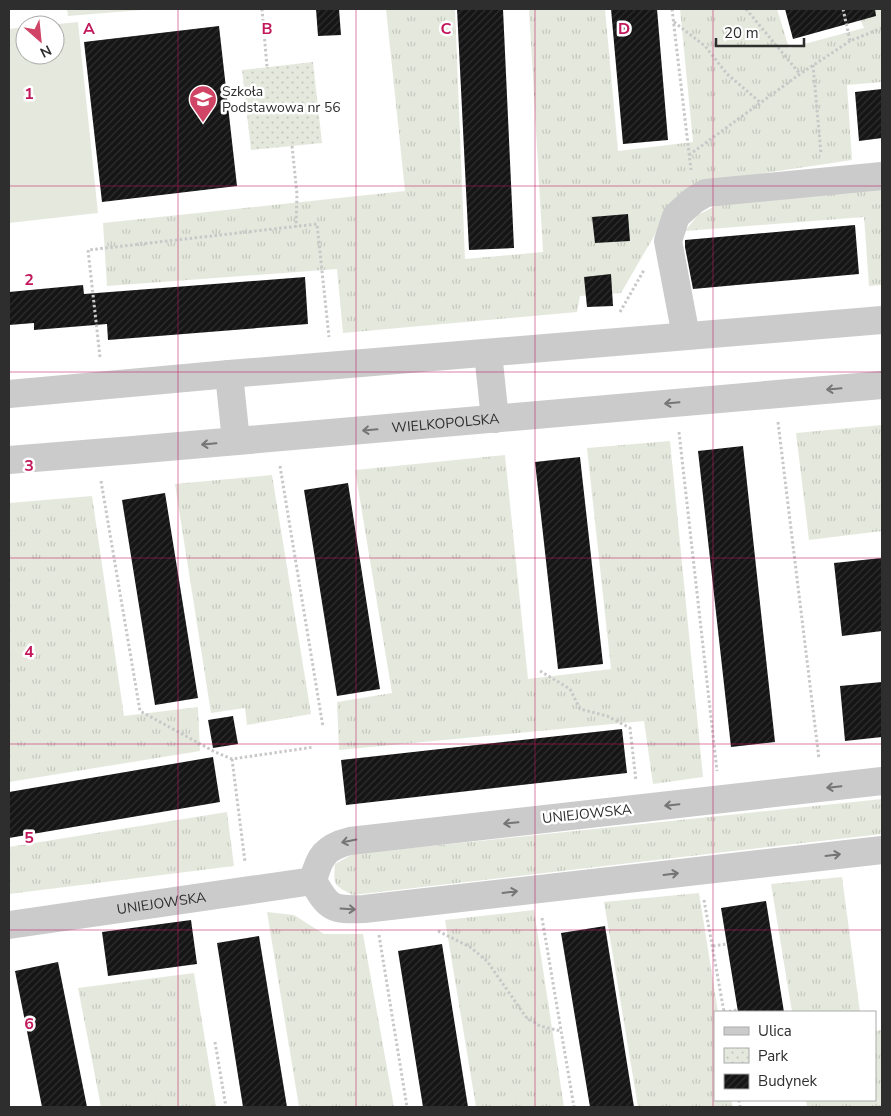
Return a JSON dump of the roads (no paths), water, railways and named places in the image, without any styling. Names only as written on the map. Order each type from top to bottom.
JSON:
[{"type":"street","points":[[686,336],[668,241],[676,216],[694,200],[706,194],[718,192],[882,176]]},
{"type":"street","points":[[9,394],[882,320]]},
{"type":"street","points":[[488,353],[495,419]]},
{"type":"street","points":[[229,374],[236,441]]},
{"type":"street","name":"WIELKOPOLSKA","points":[[9,460],[882,385]]},
{"type":"street","name":"UNIEJOWSKA","points":[[9,925],[313,881],[322,857],[330,848],[350,841],[882,781]]},
{"type":"street","points":[[313,881],[327,903],[346,910],[882,850]]},
{"type":"place","name":"Szkoła Podstawowa nr 56","points":[[203,123]]}]
